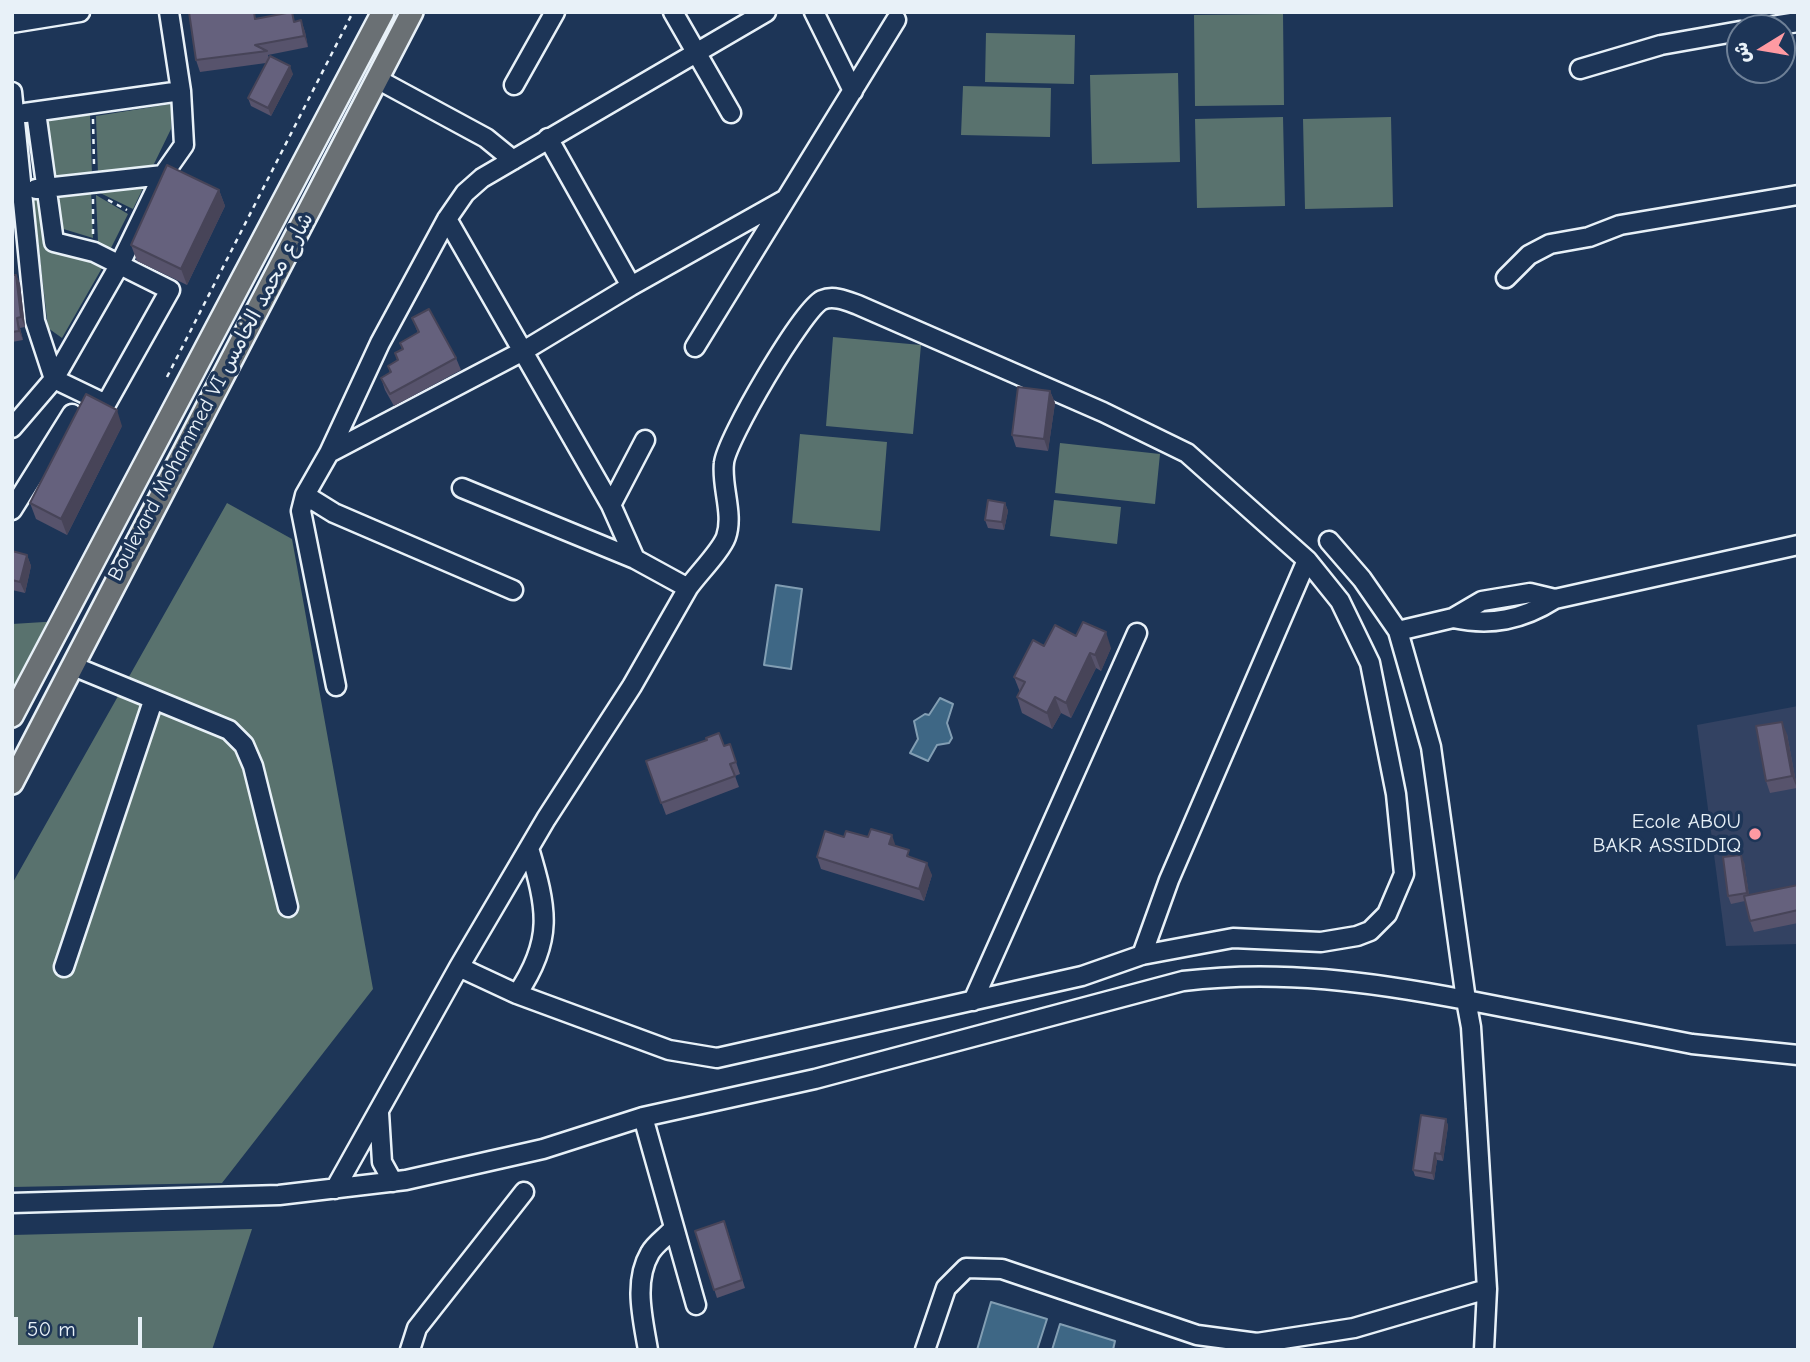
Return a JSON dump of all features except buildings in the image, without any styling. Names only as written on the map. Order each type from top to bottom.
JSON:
[{"type":"main road","name":"Boulevard Mohammed VI شارع محمد الخامس","points":[[12,716],[383,12]]},
{"type":"main road","name":"Boulevard Mohammed VI شارع محمد الخامس","points":[[12,783],[412,12]]},
{"type":"street","points":[[12,23],[80,12]]},
{"type":"street","points":[[12,428],[54,379],[120,264],[163,175],[184,145],[181,91],[169,12]]},
{"type":"street","points":[[514,85],[555,12]]},
{"type":"street","points":[[673,12],[731,113]]},
{"type":"street","points":[[336,686],[301,524],[305,495],[329,453],[380,344],[447,219],[465,193],[513,160],[766,12]]},
{"type":"street","points":[[814,12],[853,91]]},
{"type":"street","points":[[695,347],[896,20]]},
{"type":"street","points":[[1580,69],[1661,45],[1726,33]]},
{"type":"street","points":[[377,79],[486,138],[513,160]]},
{"type":"street","points":[[15,115],[181,91]]},
{"type":"street","points":[[12,92],[35,321],[54,379],[106,404],[170,290],[94,252],[54,242],[36,112]]},
{"type":"street","points":[[548,138],[631,286]]},
{"type":"street","points":[[22,190],[94,186],[163,175]]},
{"type":"street","points":[[1506,278],[1529,254],[1550,244],[1589,237],[1620,225],[1659,217],[1798,195]]},
{"type":"street","points":[[329,453],[525,351],[631,286],[784,200]]},
{"type":"street","points":[[447,219],[611,505],[635,559]]},
{"type":"street","points":[[335,1189],[459,967],[529,848],[632,686],[688,588],[726,538],[728,522],[724,461],[734,437],[791,335],[812,308],[824,299],[839,298],[1103,412],[1187,453],[1307,560],[1340,601],[1370,663],[1396,794],[1404,874],[1387,914],[1370,931],[1357,936],[1321,942],[1233,937],[1142,956],[1082,976],[718,1058],[669,1050],[517,994],[459,967]]},
{"type":"street","points":[[12,510],[72,414]]},
{"type":"street","points":[[611,505],[645,440]]},
{"type":"street","points":[[462,488],[635,559],[688,588]]},
{"type":"street","points":[[305,495],[334,513],[513,590]]},
{"type":"street","points":[[1329,541],[1362,579],[1398,631],[1431,747],[1471,1027],[1487,1289],[1484,1350]]},
{"type":"street","points":[[1398,631],[1453,618],[1482,601],[1530,593],[1555,599],[1798,545]]},
{"type":"street","points":[[1142,956],[1168,880],[1307,560]]},
{"type":"street","points":[[973,1001],[1137,633]]},
{"type":"street","points":[[73,666],[229,730],[244,746],[253,766],[288,907]]},
{"type":"street","points":[[64,967],[153,701]]},
{"type":"street","points":[[517,994],[543,947],[542,900],[529,848]]},
{"type":"street","points":[[12,1203],[279,1195],[393,1182],[543,1149],[643,1117],[815,1079],[1183,981],[1231,975],[1286,974],[1466,1000],[1692,1044],[1798,1055]]},
{"type":"street","points":[[379,1113],[382,1162],[393,1182]]},
{"type":"street","points":[[643,1117],[696,1304]]},
{"type":"street","points":[[410,1350],[417,1328],[524,1192]]},
{"type":"street","points":[[648,1350],[642,1310],[644,1266],[651,1251],[673,1229]]},
{"type":"street","points":[[925,1350],[946,1288],[966,1268],[1002,1269],[1197,1335],[1230,1342],[1258,1343],[1354,1328],[1487,1289]]},
{"type":"path","points":[[167,378],[353,12]]},
{"type":"path","points":[[93,105],[94,252]]},
{"type":"path","points":[[94,186],[141,218]]},
{"type":"shaded area","points":[[776,585],[802,589],[791,669],[764,665]]},
{"type":"shaded area","points":[[940,698],[953,704],[947,723],[952,738],[949,743],[937,745],[928,761],[910,753],[918,739],[914,721],[925,714],[929,715]]},
{"type":"shaded area","name":"Ecole ABOU BAKR ASSIDDIQ","points":[[1798,706],[1798,944],[1726,946],[1697,725]]},
{"type":"shaded area","points":[[991,1302],[1047,1319],[1037,1350],[977,1350]]},
{"type":"shaded area","points":[[1060,1324],[1115,1341],[1113,1350],[1052,1350]]},
{"type":"green space","points":[[1283,14],[1284,105],[1195,106],[1194,15]]},
{"type":"green space","points":[[986,33],[1075,35],[1074,84],[985,82]]},
{"type":"green space","points":[[1178,73],[1180,162],[1092,164],[1090,75]]},
{"type":"green space","points":[[963,86],[1051,88],[1050,137],[961,135]]},
{"type":"green space","points":[[171,104],[171,129],[152,168],[98,174],[96,116]]},
{"type":"green space","points":[[90,115],[92,175],[51,180],[44,121]]},
{"type":"green space","points":[[1283,117],[1285,206],[1197,208],[1195,119]]},
{"type":"green space","points":[[1391,117],[1393,207],[1305,209],[1303,119]]},
{"type":"green space","points":[[145,184],[133,209],[96,191]]},
{"type":"green space","points":[[91,190],[93,238],[57,227],[54,194]]},
{"type":"green space","points":[[96,195],[128,214],[110,250],[98,242]]},
{"type":"green space","points":[[43,196],[49,247],[106,261],[62,338],[48,328],[33,197]]},
{"type":"green space","points":[[833,337],[921,345],[913,434],[826,426]]},
{"type":"green space","points":[[800,434],[887,442],[880,531],[792,523]]},
{"type":"green space","points":[[1060,443],[1160,454],[1155,504],[1055,493]]},
{"type":"green space","points":[[1054,500],[1121,507],[1117,544],[1050,536]]},
{"type":"green space","points":[[227,503],[292,539],[373,989],[222,1183],[12,1187],[12,884]]},
{"type":"green space","points":[[60,621],[12,692],[12,624]]},
{"type":"green space","points":[[252,1229],[212,1350],[12,1350],[12,1235]]},
{"type":"place","name":"Ecole ABOU BAKR ASSIDDIQ","points":[[1755,834]]}]
